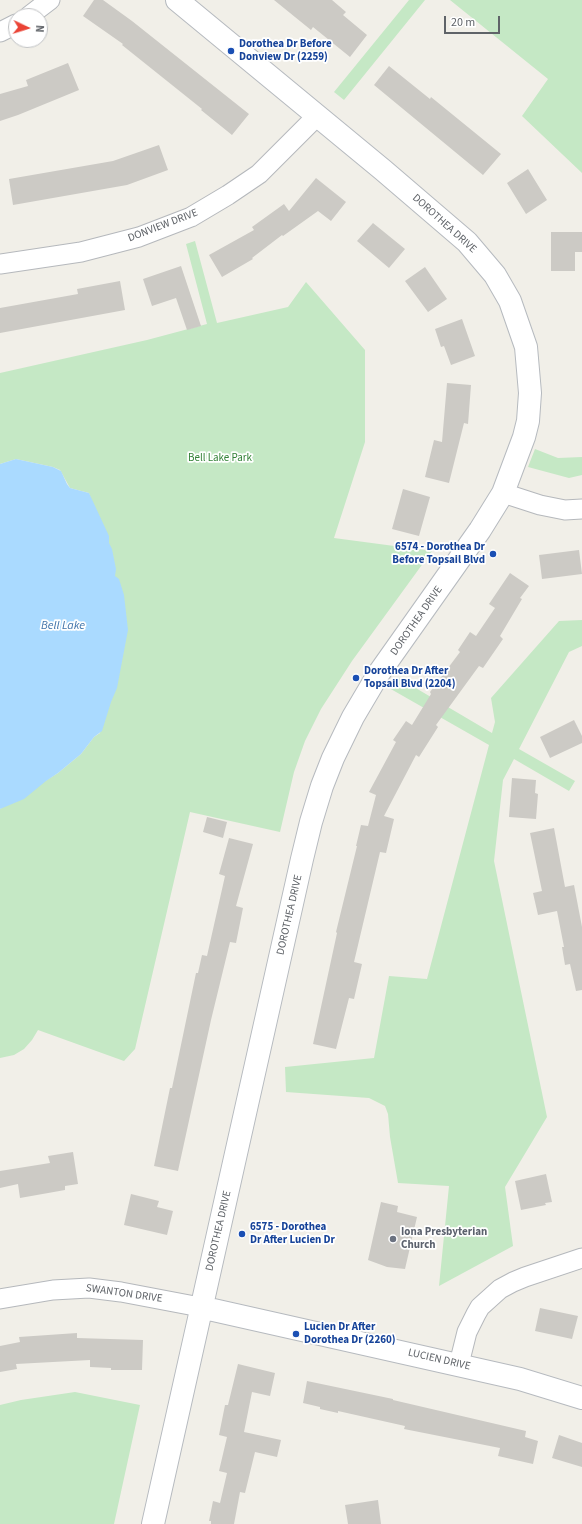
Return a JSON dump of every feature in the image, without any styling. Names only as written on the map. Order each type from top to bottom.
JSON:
[{"type":"street","points":[[40,8],[50,0]]},
{"type":"street","name":"DOROTHEA DRIVE","points":[[153,1524],[200,1307],[302,859],[322,786],[333,758],[353,717],[376,680],[480,530],[503,493],[524,437],[528,421],[530,393],[526,348],[510,301],[495,275],[467,242],[383,170],[177,0]]},
{"type":"street","name":"DONVIEW DRIVE","points":[[0,264],[81,252],[139,237],[191,217],[228,196],[259,174],[318,116]]},
{"type":"street","points":[[503,493],[542,506],[565,510],[582,509]]},
{"type":"street","points":[[459,1364],[467,1332],[476,1314],[480,1307],[500,1289],[513,1282],[582,1258]]},
{"type":"street","name":"SWANTON DRIVE","points":[[0,1299],[53,1290],[88,1288],[121,1292],[200,1307]]},
{"type":"street","name":"LUCIEN DRIVE","points":[[200,1307],[459,1364],[520,1379],[582,1398]]},
{"type":"green space","points":[[409,0],[425,0],[344,100],[334,92]]},
{"type":"green space","points":[[450,0],[582,0],[582,173],[522,116],[548,79]]},
{"type":"green space","name":"Bell Lake Park","points":[[195,241],[217,323],[288,307],[306,282],[365,350],[365,442],[334,538],[432,551],[352,661],[321,709],[305,741],[294,772],[280,832],[190,812],[135,1049],[124,1061],[38,1030],[24,1049],[14,1055],[0,1058],[0,809],[58,773],[81,754],[94,737],[100,733],[115,578],[89,493],[70,488],[60,470],[53,467],[16,459],[0,464],[0,373],[147,340],[207,324],[186,244]]},
{"type":"green space","points":[[535,449],[558,458],[582,457],[582,475],[569,478],[528,467]]},
{"type":"green space","points":[[582,620],[582,646],[569,652],[519,749],[575,781],[569,791],[514,759],[503,780],[494,861],[547,1117],[505,1187],[513,1246],[439,1286],[449,1186],[398,1183],[390,1137],[388,1114],[385,1106],[369,1098],[286,1092],[285,1067],[374,1058],[389,976],[427,979],[489,745],[389,688],[397,677],[492,733],[495,722],[491,698],[559,621]]},
{"type":"green space","points":[[75,1392],[140,1405],[114,1524],[0,1524],[0,1405],[21,1400]]},
{"type":"water","name":"Bell Lake","points":[[16,459],[53,467],[61,471],[70,488],[89,493],[109,536],[109,543],[112,549],[116,569],[115,576],[119,579],[124,595],[128,630],[117,688],[102,731],[94,737],[81,754],[24,799],[0,809],[0,464]]},
{"type":"building","points":[[94,0],[103,0],[132,21],[249,114],[232,135],[122,45],[123,44],[83,16]]},
{"type":"building","points":[[274,0],[332,0],[346,12],[343,15],[367,35],[350,57],[313,27],[311,30]]},
{"type":"building","points":[[68,63],[79,90],[0,121],[0,94],[28,86],[26,80]]},
{"type":"building","points":[[389,66],[430,99],[431,97],[501,154],[483,175],[374,85]]},
{"type":"building","points":[[159,145],[168,170],[127,185],[13,205],[9,179],[113,161]]},
{"type":"building","points":[[528,169],[547,200],[526,214],[507,183]]},
{"type":"building","points":[[316,178],[346,202],[331,221],[318,211],[283,236],[282,235],[252,258],[253,259],[222,277],[209,255],[254,230],[252,227],[284,204],[289,211]]},
{"type":"building","points":[[373,223],[405,249],[389,268],[357,241]]},
{"type":"building","points":[[551,232],[582,232],[582,252],[575,252],[575,271],[551,271]]},
{"type":"building","points":[[181,266],[201,326],[187,330],[176,298],[152,306],[143,279]]},
{"type":"building","points":[[425,267],[447,299],[428,312],[405,281]]},
{"type":"building","points":[[120,281],[125,310],[0,333],[0,308],[78,294],[77,289]]},
{"type":"building","points":[[462,319],[475,356],[451,365],[444,346],[441,347],[435,329]]},
{"type":"building","points":[[447,383],[471,385],[468,424],[464,423],[449,483],[425,477],[434,440],[442,442]]},
{"type":"building","points":[[403,489],[430,497],[419,536],[392,529]]},
{"type":"building","points":[[579,550],[582,574],[542,579],[539,555]]},
{"type":"building","points":[[510,573],[529,586],[520,598],[522,599],[500,636],[503,639],[483,668],[479,666],[436,725],[438,727],[419,757],[416,755],[384,816],[394,819],[386,853],[380,852],[354,962],[362,964],[354,999],[349,998],[336,1049],[313,1044],[336,932],[361,825],[368,826],[376,795],[369,792],[396,742],[393,740],[406,721],[412,725],[431,694],[430,692],[460,652],[458,650],[470,632],[476,636],[495,608],[489,604]]},
{"type":"building","points":[[574,720],[582,736],[582,743],[550,758],[540,737]]},
{"type":"building","points":[[512,778],[536,780],[535,793],[538,794],[536,819],[509,817]]},
{"type":"building","points":[[207,817],[227,822],[223,838],[203,832]]},
{"type":"building","points":[[554,828],[565,887],[574,885],[582,927],[582,990],[576,991],[570,964],[565,965],[562,947],[564,947],[557,911],[538,915],[533,893],[542,891],[530,833]]},
{"type":"building","points":[[229,838],[253,844],[236,906],[243,908],[236,943],[230,942],[211,1020],[178,1171],[154,1166],[196,973],[198,973],[202,955],[207,956],[225,876],[219,874]]},
{"type":"building","points":[[73,1152],[78,1184],[65,1186],[65,1190],[20,1198],[18,1184],[0,1188],[0,1171],[50,1163],[48,1156]]},
{"type":"building","points":[[546,1174],[552,1202],[545,1203],[546,1205],[521,1210],[515,1181]]},
{"type":"building","points":[[131,1194],[159,1201],[157,1207],[173,1211],[167,1235],[124,1225]]},
{"type":"building","name":"Iona Presbyterian Church","points":[[381,1202],[398,1206],[397,1212],[417,1217],[405,1269],[387,1267],[368,1260]]},
{"type":"building","points":[[540,1308],[578,1316],[572,1339],[535,1331]]},
{"type":"building","points":[[77,1333],[77,1338],[143,1340],[142,1370],[111,1370],[111,1368],[90,1367],[90,1360],[16,1364],[17,1369],[0,1372],[0,1346],[20,1342],[19,1337]]},
{"type":"building","points":[[238,1364],[275,1373],[270,1396],[252,1392],[244,1432],[281,1440],[277,1457],[255,1452],[245,1493],[240,1492],[234,1524],[211,1524],[211,1521],[209,1521],[213,1501],[220,1503],[227,1473],[219,1471],[227,1437],[219,1435],[225,1405],[228,1405]]},
{"type":"building","points":[[307,1381],[393,1399],[526,1431],[525,1437],[538,1441],[533,1464],[498,1456],[500,1448],[404,1429],[405,1426],[338,1411],[338,1413],[320,1409],[320,1407],[303,1403]]},
{"type":"building","points":[[559,1435],[582,1443],[582,1467],[552,1458]]},
{"type":"building","points":[[378,1500],[381,1524],[348,1524],[345,1505]]},
{"type":"place","name":"Dorothea Dr Before Donview Dr (2259)","points":[[231,51]]},
{"type":"place","name":"6574 - Dorothea Dr Before Topsail Blvd","points":[[493,554]]},
{"type":"place","name":"Dorothea Dr After Topsail Blvd (2204)","points":[[356,678]]},
{"type":"place","name":"6575 - Dorothea Dr After Lucien Dr","points":[[242,1234]]},
{"type":"place","name":"Iona Presbyterian Church","points":[[393,1239]]},
{"type":"place","name":"Lucien Dr After Dorothea Dr (2260)","points":[[296,1334]]}]
